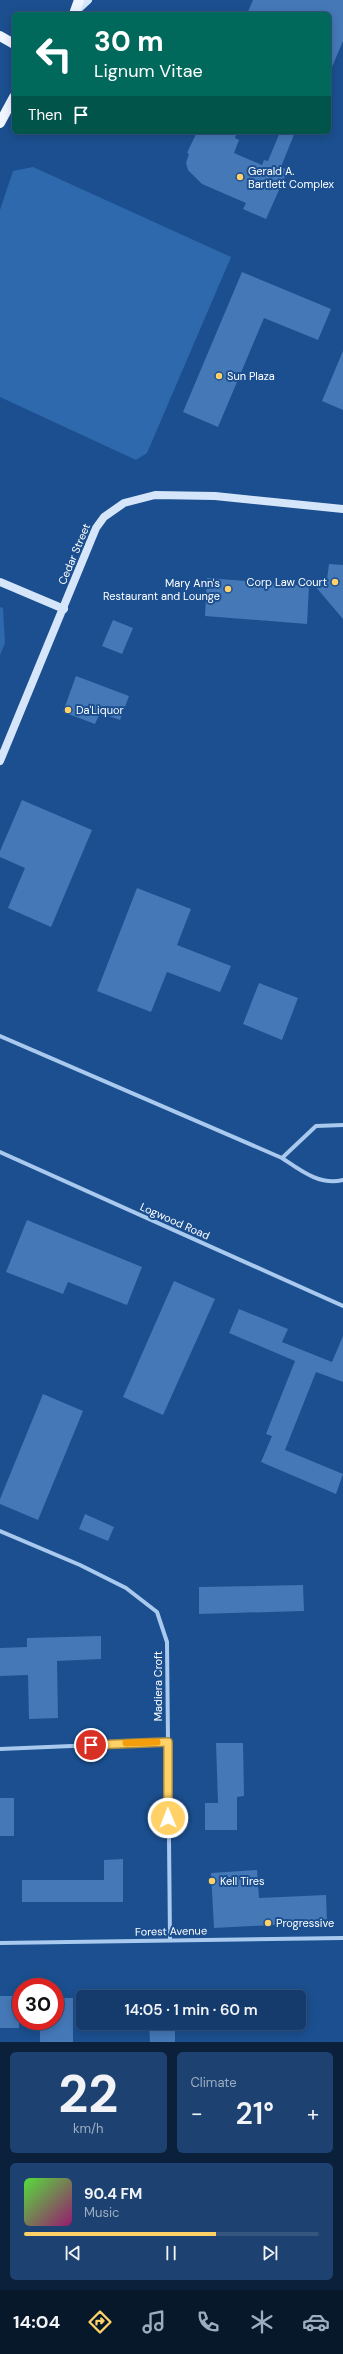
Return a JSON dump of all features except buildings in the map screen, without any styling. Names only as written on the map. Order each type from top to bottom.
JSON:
[{"type":"main road","points":[[75,12],[79,0]]},
{"type":"main road","points":[[76,12],[88,0]]},
{"type":"main road","points":[[0,36],[12,43]]},
{"type":"main road","points":[[0,123],[12,101]]},
{"type":"main road","name":"Cedar Street","points":[[0,761],[64,609],[96,528],[114,509],[133,499],[155,495],[215,496],[343,509]]},
{"type":"main road","points":[[0,582],[64,609]]},
{"type":"street","points":[[0,1036],[282,1158],[309,1176],[337,1181],[343,1180]]},
{"type":"street","points":[[282,1158],[316,1126],[343,1125]]},
{"type":"street","name":"Logwood Road","points":[[0,1152],[343,1306]]},
{"type":"street","name":"Madiera Croft","points":[[0,1531],[80,1565],[126,1588],[157,1612],[167,1642],[170,1939]]},
{"type":"street","points":[[0,1749],[168,1742]]},
{"type":"street","name":"Forest Avenue","points":[[0,1943],[170,1939],[343,1938]]},
{"type":"shaded area","points":[[33,167],[231,257],[147,453],[136,460],[0,397],[0,210],[13,171]]},
{"type":"shaded area","points":[[0,607],[3,608],[5,643],[0,655]]},
{"type":"slow traffic","points":[[126,1743],[157,1742]]},
{"type":"place","name":"Gerald A. Bartlett Complex","points":[[240,177]]},
{"type":"place","name":"Sun Plaza","points":[[219,376]]},
{"type":"place","name":"Corp Law Court","points":[[335,582]]},
{"type":"place","name":"Mary Ann's Restaurant and Lounge","points":[[228,589]]},
{"type":"place","name":"Da'Liquor","points":[[68,710]]},
{"type":"place","name":"Kell Tires","points":[[212,1881]]},
{"type":"place","name":"Progressive","points":[[268,1923]]},
{"type":"route","points":[[91,1745],[168,1742],[168,1818]]}]
